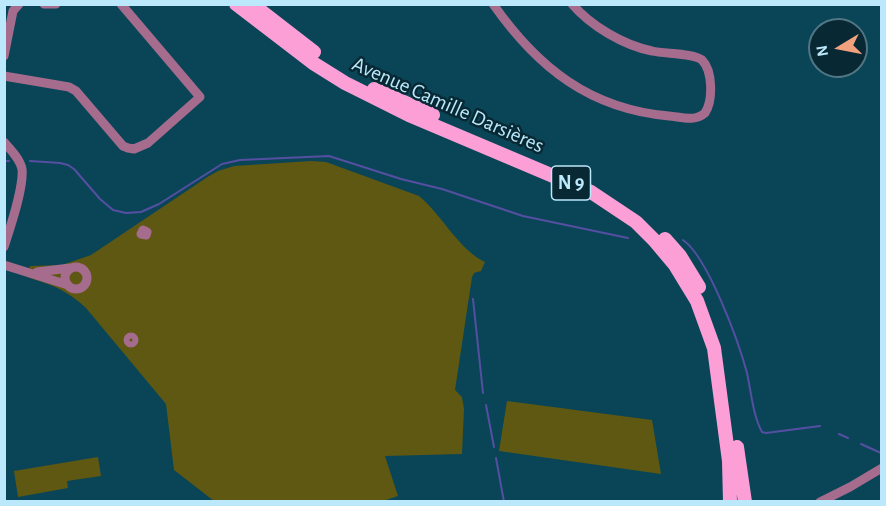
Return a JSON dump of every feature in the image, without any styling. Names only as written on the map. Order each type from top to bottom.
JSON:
[{"type":"main road","name":"Avenue Camille Darsières","points":[[236,4],[313,63],[345,83],[409,115],[591,192],[636,222],[654,240],[675,265],[697,301],[714,348],[729,461],[730,501]]},
{"type":"main road","name":"Avenue Camille Darsières","points":[[252,4],[316,53],[363,84],[593,183],[634,209],[648,222],[690,270],[705,297],[721,339],[727,360],[745,501]]},
{"type":"street","points":[[4,56],[13,11],[19,4]]},
{"type":"street","points":[[44,4],[56,4]]},
{"type":"street","points":[[4,76],[76,90],[123,146],[134,149],[148,143],[186,112],[200,97],[121,4]]},
{"type":"street","points":[[493,4],[528,50],[570,84],[614,105],[646,113],[694,118],[705,113],[709,103],[709,71],[702,60],[693,56],[668,54],[636,46],[600,28],[579,13],[572,4]]},
{"type":"street","points":[[4,142],[18,159],[22,168],[22,181],[4,247]]},
{"type":"street","points":[[4,265],[33,272],[73,288],[79,288],[87,280],[83,269],[77,267],[33,272]]},
{"type":"street","points":[[68,285],[65,275],[70,268]]},
{"type":"street","points":[[820,501],[882,468]]},
{"type":"shaded area","points":[[326,162],[419,196],[467,249],[485,262],[481,271],[474,273],[472,277],[455,390],[462,397],[464,409],[462,454],[385,456],[398,496],[383,501],[214,501],[174,470],[166,404],[86,308],[59,289],[27,277],[30,266],[62,265],[91,255],[218,171],[234,166]]},
{"type":"shaded area","points":[[507,401],[652,420],[661,474],[499,451]]},
{"type":"shaded area","points":[[98,457],[101,476],[67,481],[68,488],[18,497],[14,471]]},
{"type":"waterway","points":[[30,161],[68,165],[113,210],[126,213],[141,212],[159,204],[222,164],[240,160],[329,156],[401,179],[442,189],[523,216],[628,238]]},
{"type":"waterway","points":[[4,161],[9,161]]},
{"type":"waterway","points":[[683,240],[693,249],[702,264],[730,322],[743,359],[754,411],[762,432],[820,426]]},
{"type":"waterway","points":[[473,299],[483,393]]},
{"type":"waterway","points":[[486,405],[494,447]]},
{"type":"waterway","points":[[839,434],[848,438]]},
{"type":"waterway","points":[[861,444],[881,453]]},
{"type":"waterway","points":[[496,458],[504,502]]}]
